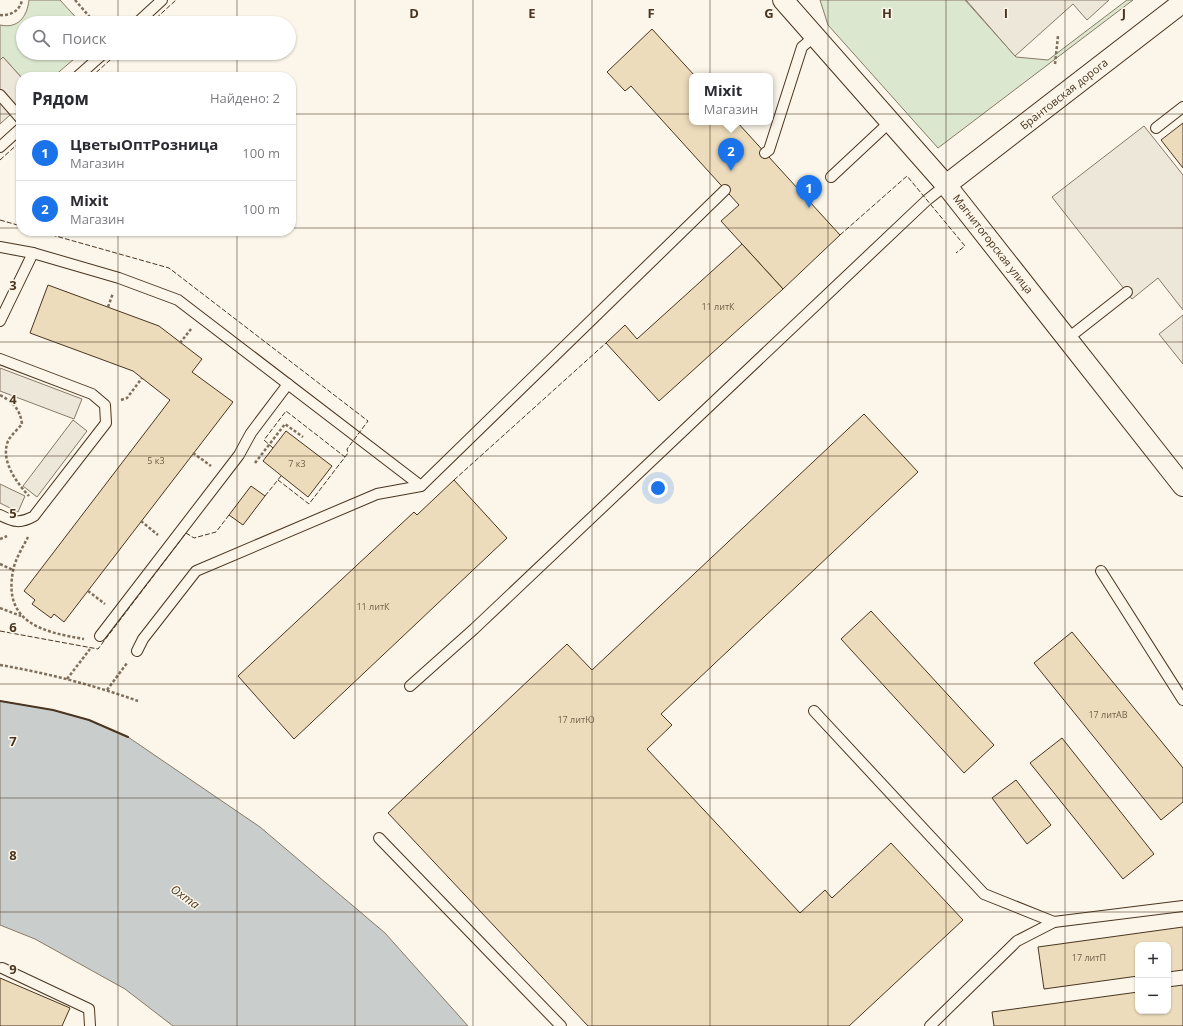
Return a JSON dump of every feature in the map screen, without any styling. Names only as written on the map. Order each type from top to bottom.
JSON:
[{"type":"street","name":"Магнитогорская улица","points":[[789,3],[815,36],[946,185],[1183,486]]},
{"type":"street","name":"Брантовская дорога","points":[[946,185],[1178,4]]},
{"type":"lane","points":[[145,16],[162,0]]},
{"type":"lane","points":[[766,153],[769,150],[802,47],[815,36]]},
{"type":"lane","points":[[83,72],[96,60]]},
{"type":"lane","points":[[0,95],[16,113]]},
{"type":"lane","points":[[1156,128],[1183,107]]},
{"type":"lane","points":[[831,177],[890,121]]},
{"type":"lane","points":[[0,147],[16,133]]},
{"type":"lane","points":[[410,686],[474,629],[910,217],[946,185]]},
{"type":"lane","points":[[137,651],[143,639],[196,571],[377,494],[420,486],[725,190]]},
{"type":"lane","points":[[0,247],[33,253],[119,278],[178,300],[420,486]]},
{"type":"lane","points":[[0,321],[33,253]]},
{"type":"lane","points":[[1068,339],[1127,292]]},
{"type":"lane","points":[[0,359],[92,394],[104,405],[106,423],[34,516],[24,522],[11,520],[0,515]]},
{"type":"lane","points":[[100,636],[239,455],[251,433],[288,384]]},
{"type":"lane","points":[[1101,571],[1183,700]]},
{"type":"lane","points":[[814,711],[984,894],[1054,922]]},
{"type":"lane","points":[[378,838],[561,1026]]},
{"type":"lane","points":[[930,1026],[1017,941],[1054,922],[1183,906]]},
{"type":"lane","points":[[2,968],[89,1009],[90,1026]]},
{"type":"path","points":[[0,15],[14,13],[22,0]]},
{"type":"path","points":[[75,0],[90,16]]},
{"type":"path","points":[[1055,64],[1058,36]]},
{"type":"path","points":[[104,405],[127,398],[142,378]]},
{"type":"path","points":[[0,395],[15,405],[21,414],[22,424],[8,441],[6,454],[9,468],[16,482],[40,508]]},
{"type":"path","points":[[253,466],[285,424],[302,437]]},
{"type":"path","points":[[193,453],[223,476]]},
{"type":"path","points":[[141,521],[170,544]]},
{"type":"path","points":[[22,617],[15,608],[11,594],[13,570],[28,536],[24,522]]},
{"type":"path","points":[[0,564],[13,570]]},
{"type":"path","points":[[88,591],[117,614]]},
{"type":"path","points":[[0,608],[22,617],[52,634],[89,640]]},
{"type":"path","points":[[67,679],[91,648]]},
{"type":"path","points":[[107,690],[137,651]]},
{"type":"path","points":[[0,665],[67,679],[107,690],[138,701]]},
{"type":"green space","points":[[29,0],[60,0],[75,16],[24,16]]},
{"type":"green space","points":[[820,0],[965,0],[1016,57],[1048,60],[1127,0],[1133,0],[938,148],[828,25]]},
{"type":"green space","points":[[16,23],[16,60],[73,60],[59,72],[16,72],[3,57],[0,60],[0,25]]},
{"type":"shaded area","points":[[966,0],[1109,0],[1087,20],[1073,4],[1015,56]]},
{"type":"shaded area","points":[[3,57],[16,72],[16,110],[0,124],[0,60]]},
{"type":"shaded area","points":[[1144,126],[1183,175],[1183,310],[1158,278],[1132,299],[1052,197]]},
{"type":"shaded area","points":[[1183,315],[1183,364],[1159,334]]},
{"type":"shaded area","points":[[0,368],[82,399],[74,419],[0,391]]},
{"type":"shaded area","points":[[73,420],[87,431],[37,497],[23,486]]},
{"type":"shaded area","points":[[0,484],[25,496],[18,512],[0,503]]},
{"type":"water","name":"Охта","points":[[0,701],[53,710],[89,720],[128,737],[260,827],[385,933],[468,1026],[173,1026],[125,989],[35,939],[0,925]]},
{"type":"building","points":[[652,29],[692,73],[689,73],[689,125],[740,125],[840,235],[783,289],[721,221],[739,205],[631,86],[625,91],[607,72]]},
{"type":"building","points":[[1183,123],[1183,168],[1161,140]]},
{"type":"building","points":[[742,244],[783,289],[659,401],[606,343],[625,325],[637,339]]},
{"type":"building","points":[[48,285],[159,326],[202,359],[192,372],[233,402],[64,622],[54,614],[51,618],[32,604],[35,600],[24,591],[170,400],[133,371],[30,333]]},
{"type":"building","points":[[864,414],[918,472],[661,714],[672,725],[647,749],[800,913],[825,890],[832,898],[891,843],[963,920],[849,1026],[588,1026],[388,813],[567,644],[592,670]]},
{"type":"building","points":[[286,431],[332,466],[308,497],[263,461]]},
{"type":"building","points":[[454,480],[507,538],[294,739],[238,676],[414,512],[417,515]]},
{"type":"building","points":[[251,486],[265,496],[243,525],[229,515]]},
{"type":"building","points":[[871,611],[994,745],[964,773],[841,639]]},
{"type":"building","points":[[1072,632],[1183,768],[1183,802],[1161,820],[1034,663]]},
{"type":"building","points":[[1062,738],[1154,854],[1123,879],[1030,763]]},
{"type":"building","points":[[1016,780],[1051,825],[1027,844],[992,798]]},
{"type":"building","points":[[1183,927],[1183,970],[1171,972],[1171,942],[1135,942],[1135,976],[1044,989],[1038,947]]},
{"type":"building","points":[[0,978],[70,1008],[62,1026],[0,1026]]},
{"type":"building","points":[[1183,985],[1183,1026],[994,1026],[992,1012],[1135,992],[1135,1014],[1171,1014],[1171,987]]},
{"type":"fence","points":[[159,16],[176,0]]},
{"type":"fence","points":[[97,72],[110,60]]},
{"type":"fence","points":[[0,160],[16,146]]},
{"type":"fence","points":[[840,235],[907,176],[965,246],[956,253]]},
{"type":"fence","points":[[0,220],[16,225]]},
{"type":"fence","points":[[56,236],[169,268],[368,421],[347,449],[348,453],[345,457]]},
{"type":"fence","points":[[454,480],[606,343]]},
{"type":"fence","points":[[273,448],[264,440],[286,411],[345,457],[309,504],[278,480]]},
{"type":"fence","points":[[265,496],[281,476]]},
{"type":"fence","points":[[0,631],[98,649],[186,533],[194,538],[216,532],[229,515]]},
{"type":"wall","points":[[0,701],[53,710],[89,720],[128,737]]},
{"type":"place","name":"Mixit","points":[[731,171]]},
{"type":"place","name":"ЦветыОптРозница","points":[[809,208]]}]
